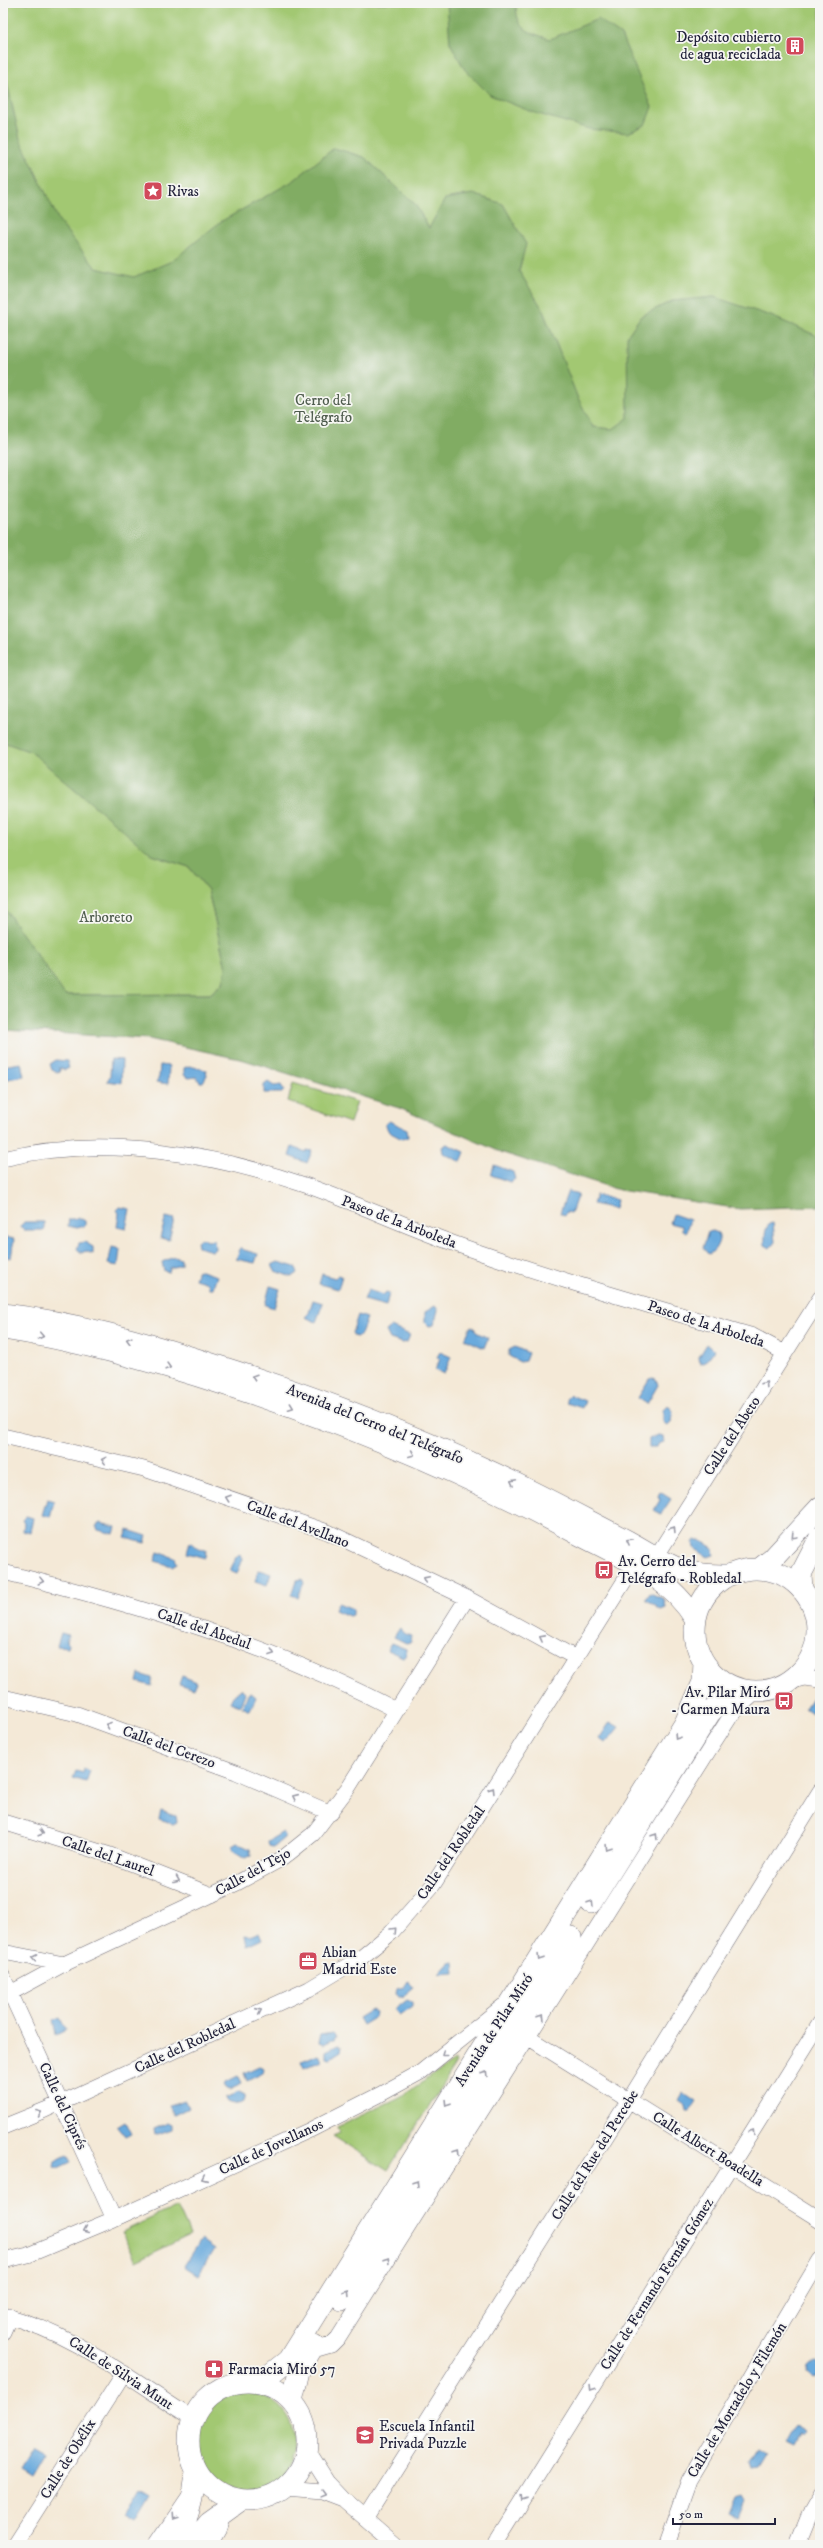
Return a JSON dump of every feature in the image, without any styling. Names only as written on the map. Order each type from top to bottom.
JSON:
[{"type":"street","name":"Paseo de la Arboleda","points":[[3,1159],[20,1154],[78,1148],[123,1147],[204,1159],[251,1170],[310,1187],[450,1242],[753,1336],[785,1353]]},
{"type":"street","name":"Calle del Abeto","points":[[637,1566],[655,1556],[820,1298]]},
{"type":"street","name":"Avenida del Cerro del Telégrafo","points":[[3,1314],[37,1318],[173,1352],[298,1392],[413,1437],[487,1469],[681,1569],[701,1574],[730,1575]]},
{"type":"street","name":"Avenida del Cerro del Telégrafo","points":[[3,1329],[92,1346],[170,1367],[352,1429],[480,1484],[657,1577],[677,1594],[695,1619]]},
{"type":"street","name":"Calle del Avellano","points":[[3,1436],[144,1469],[328,1532],[467,1598],[576,1658]]},
{"type":"street","points":[[820,1507],[772,1559],[759,1569],[730,1575],[720,1580],[706,1596],[695,1619],[696,1639],[704,1662],[718,1678],[746,1690],[773,1689],[789,1682],[804,1678],[820,1680]]},
{"type":"street","points":[[802,1589],[801,1574],[818,1542]]},
{"type":"street","name":"Calle del Robledal","points":[[3,2127],[61,2103],[308,1989],[362,1957],[391,1933],[433,1885],[632,1569],[637,1566]]},
{"type":"street","points":[[759,1569],[782,1575],[802,1589],[814,1609],[818,1632],[818,1647],[809,1662],[789,1682]]},
{"type":"street","name":"Calle del Abedul","points":[[3,1572],[135,1606],[221,1635],[289,1659],[396,1710]]},
{"type":"street","name":"Calle del Tejo","points":[[7,1996],[64,1964],[212,1895],[283,1858],[313,1834],[331,1813],[467,1598]]},
{"type":"street","name":"Avenida de Pilar Miró","points":[[259,2383],[288,2360],[685,1723],[703,1682],[704,1662]]},
{"type":"street","name":"Avenida de Pilar Miró","points":[[292,2401],[299,2371],[310,2351],[521,2033],[710,1713],[726,1696],[746,1690]]},
{"type":"street","name":"Calle del Cerezo","points":[[3,1697],[77,1714],[236,1772],[331,1813]]},
{"type":"street","name":"Calle del Rue del Percebe","points":[[366,2517],[629,2100],[820,1791]]},
{"type":"street","name":"Calle del Laurel","points":[[3,1822],[110,1855],[212,1895]]},
{"type":"street","points":[[3,1952],[64,1964]]},
{"type":"street","name":"Calle del Ciprés","points":[[3,1977],[7,1996],[61,2103],[114,2218]]},
{"type":"street","name":"Calle de Jovellanos","points":[[3,2261],[28,2255],[310,2130],[421,2072],[477,2029],[517,1994]]},
{"type":"street","name":"Calle de Fernando Fernán Gómez","points":[[494,2545],[820,2023]]},
{"type":"street","name":"Calle Albert Boadella","points":[[521,2033],[820,2220]]},
{"type":"street","name":"Calle de Mortadelo y Filemón","points":[[666,2545],[689,2480],[820,2260]]},
{"type":"street","points":[[3,2332],[6,2316]]},
{"type":"street","name":"Calle de Silvia Munt","points":[[6,2316],[57,2333],[102,2358],[192,2418]]},
{"type":"street","name":"Calle de Obélix","points":[[14,2545],[124,2373]]},
{"type":"street","points":[[174,2545],[183,2531],[195,2480],[189,2449],[188,2433],[192,2418],[198,2407],[219,2389],[246,2382],[259,2383],[283,2393],[292,2401],[302,2414],[306,2428],[308,2452],[327,2482],[343,2499],[366,2517],[396,2545]]},
{"type":"street","points":[[191,2545],[209,2523],[233,2505],[275,2495],[285,2488],[298,2474],[308,2452]]},
{"type":"street","points":[[195,2480],[226,2496],[233,2505]]},
{"type":"street","points":[[156,2545],[183,2503],[195,2480]]},
{"type":"street","points":[[285,2488],[322,2491],[343,2499]]},
{"type":"street","points":[[798,2545],[812,2508],[820,2494]]},
{"type":"street","points":[[209,2545],[233,2505]]},
{"type":"green space","points":[[3,3],[820,3],[820,907],[152,855],[189,867],[208,890],[226,968],[223,983],[210,994],[65,995],[3,1030]]},
{"type":"green space","points":[[447,3],[516,3],[518,19],[524,28],[535,34],[550,39],[598,19],[621,35],[652,107],[645,125],[628,133],[589,129],[532,112],[490,95],[465,70],[450,43]]},
{"type":"green space","name":"Cerro del Telégrafo","points":[[3,65],[20,139],[60,223],[96,268],[134,277],[172,261],[220,222],[293,181],[334,148],[364,157],[415,204],[429,228],[445,199],[473,194],[503,204],[526,244],[519,271],[542,308],[577,396],[593,427],[613,429],[628,418],[627,336],[641,316],[672,301],[714,297],[771,316],[820,337],[820,1206],[740,1209],[619,1190],[503,1153],[399,1108],[244,1060],[149,1039],[3,1030],[3,906],[65,995],[210,994],[223,983],[226,968],[208,890],[189,867],[152,855],[31,752],[3,742]]},
{"type":"green space","points":[[293,1083],[357,1102],[350,1123],[288,1101]]},
{"type":"green space","points":[[455,2061],[456,2063],[388,2171],[332,2135],[339,2132],[337,2127],[398,2098]]},
{"type":"green space","points":[[177,2206],[190,2235],[136,2261],[122,2232]]},
{"type":"green space","points":[[246,2393],[264,2397],[273,2401],[280,2407],[286,2414],[290,2423],[294,2441],[290,2459],[286,2468],[280,2475],[273,2481],[264,2485],[246,2489],[228,2485],[219,2481],[212,2475],[206,2468],[202,2459],[198,2441],[202,2423],[206,2414],[212,2407],[219,2401],[228,2397]]},
{"type":"water","points":[[111,1059],[122,1060],[121,1083],[107,1081],[110,1076]]},
{"type":"water","points":[[56,1060],[67,1061],[69,1068],[65,1070],[58,1068],[60,1070],[59,1073],[52,1070],[50,1064]]},
{"type":"water","points":[[21,1063],[24,1076],[3,1080],[3,1066]]},
{"type":"water","points":[[160,1065],[169,1066],[168,1084],[156,1082],[159,1077]]},
{"type":"water","points":[[189,1066],[206,1070],[207,1075],[203,1082],[200,1082],[196,1077],[189,1078],[184,1075],[184,1068]]},
{"type":"water","points":[[268,1082],[274,1086],[281,1085],[284,1090],[282,1093],[264,1093],[264,1085]]},
{"type":"water","points":[[389,1121],[407,1129],[408,1137],[402,1139],[389,1132],[385,1124]]},
{"type":"water","points":[[447,1144],[465,1152],[461,1162],[443,1153],[442,1147]]},
{"type":"water","points":[[292,1147],[306,1152],[307,1150],[312,1151],[307,1163],[289,1156]]},
{"type":"water","points":[[494,1165],[513,1172],[515,1179],[510,1182],[491,1175]]},
{"type":"water","points":[[568,1191],[578,1194],[571,1213],[567,1212],[564,1215],[560,1213]]},
{"type":"water","points":[[596,1195],[617,1200],[615,1209],[593,1204]]},
{"type":"water","points":[[120,1207],[130,1209],[126,1229],[117,1227],[119,1213],[117,1210]]},
{"type":"water","points":[[673,1214],[690,1220],[686,1232],[682,1230],[682,1226],[670,1223]]},
{"type":"water","points":[[78,1217],[85,1221],[85,1226],[77,1228],[68,1226],[69,1219],[76,1219]]},
{"type":"water","points":[[166,1217],[174,1219],[169,1240],[160,1238]]},
{"type":"water","points":[[24,1222],[44,1222],[44,1230],[24,1230],[21,1226]]},
{"type":"water","points":[[773,1223],[775,1242],[770,1248],[765,1245],[765,1234],[769,1224]]},
{"type":"water","points":[[713,1231],[718,1233],[719,1239],[713,1251],[708,1254],[703,1248],[708,1232]]},
{"type":"water","points":[[5,1237],[14,1239],[11,1258],[3,1256]]},
{"type":"water","points":[[201,1238],[208,1241],[214,1240],[215,1249],[212,1251],[198,1247],[197,1241]]},
{"type":"water","points":[[85,1242],[93,1247],[93,1254],[85,1251],[82,1253],[77,1249],[79,1243]]},
{"type":"water","points":[[112,1247],[120,1249],[118,1266],[108,1264]]},
{"type":"water","points":[[241,1247],[244,1250],[258,1254],[255,1263],[236,1259]]},
{"type":"water","points":[[174,1257],[181,1259],[181,1265],[170,1268],[169,1272],[164,1271],[162,1262]]},
{"type":"water","points":[[278,1262],[295,1267],[298,1273],[292,1277],[275,1271],[272,1265]]},
{"type":"water","points":[[198,1270],[217,1276],[213,1288],[209,1288],[208,1283],[195,1279]]},
{"type":"water","points":[[322,1274],[335,1278],[338,1275],[342,1276],[338,1289],[319,1284]]},
{"type":"water","points":[[270,1286],[280,1289],[274,1308],[265,1305]]},
{"type":"water","points":[[368,1290],[383,1295],[386,1292],[389,1293],[386,1306],[364,1300]]},
{"type":"water","points":[[313,1300],[323,1303],[316,1322],[305,1317],[309,1313]]},
{"type":"water","points":[[435,1306],[438,1310],[434,1325],[429,1326],[425,1322],[425,1312]]},
{"type":"water","points":[[358,1315],[367,1318],[360,1336],[355,1337],[352,1333]]},
{"type":"water","points":[[471,1326],[475,1328],[476,1332],[488,1338],[484,1348],[465,1339]]},
{"type":"water","points":[[391,1327],[410,1335],[407,1342],[403,1343],[390,1339],[386,1331]]},
{"type":"water","points":[[707,1344],[714,1350],[706,1362],[700,1364],[699,1357]]},
{"type":"water","points":[[515,1347],[528,1353],[525,1361],[520,1362],[509,1356],[509,1350]]},
{"type":"water","points":[[440,1352],[451,1357],[444,1374],[435,1370],[440,1359],[437,1357]]},
{"type":"water","points":[[649,1379],[656,1379],[658,1385],[647,1404],[638,1398]]},
{"type":"water","points":[[570,1395],[585,1401],[582,1408],[567,1403],[566,1399]]},
{"type":"water","points":[[668,1405],[673,1411],[671,1422],[667,1425],[663,1422],[663,1410]]},
{"type":"water","points":[[658,1435],[663,1436],[664,1442],[658,1444],[657,1447],[649,1447],[649,1439]]},
{"type":"water","points":[[660,1492],[671,1499],[661,1514],[654,1510],[660,1500],[658,1496]]},
{"type":"water","points":[[47,1499],[54,1501],[50,1517],[42,1515]]},
{"type":"water","points":[[26,1516],[33,1518],[30,1533],[23,1531],[24,1523],[22,1520]]},
{"type":"water","points":[[100,1523],[116,1527],[114,1534],[98,1530],[96,1526]]},
{"type":"water","points":[[128,1530],[147,1536],[145,1543],[125,1538]]},
{"type":"water","points":[[695,1540],[700,1540],[713,1548],[714,1555],[708,1557],[694,1548],[693,1543]]},
{"type":"water","points":[[190,1542],[198,1549],[206,1550],[205,1558],[187,1553]]},
{"type":"water","points":[[158,1552],[175,1558],[177,1563],[172,1566],[155,1561]]},
{"type":"water","points":[[240,1555],[243,1559],[237,1574],[230,1571],[236,1557]]},
{"type":"water","points":[[259,1570],[271,1574],[267,1585],[255,1581]]},
{"type":"water","points":[[302,1579],[304,1583],[298,1597],[291,1595],[296,1580]]},
{"type":"water","points":[[650,1593],[664,1599],[666,1608],[661,1610],[646,1599]]},
{"type":"water","points":[[338,1603],[353,1609],[353,1615],[349,1616],[335,1610]]},
{"type":"water","points":[[400,1628],[403,1633],[412,1636],[411,1642],[406,1643],[394,1637]]},
{"type":"water","points":[[61,1633],[68,1635],[66,1642],[69,1644],[68,1647],[57,1646]]},
{"type":"water","points":[[391,1643],[406,1649],[406,1655],[403,1657],[387,1650]]},
{"type":"water","points":[[139,1674],[152,1678],[152,1686],[137,1682]]},
{"type":"water","points":[[182,1676],[197,1682],[194,1689],[179,1684]]},
{"type":"water","points":[[241,1689],[245,1693],[240,1706],[230,1702],[233,1696]]},
{"type":"water","points":[[251,1693],[256,1697],[250,1711],[242,1707],[248,1694]]},
{"type":"water","points":[[815,1693],[820,1696],[820,1701],[812,1713],[805,1708]]},
{"type":"water","points":[[610,1722],[619,1727],[606,1743],[599,1739]]},
{"type":"water","points":[[84,1769],[90,1771],[86,1782],[73,1778],[76,1771],[83,1773]]},
{"type":"water","points":[[161,1811],[176,1816],[177,1822],[173,1824],[159,1819]]},
{"type":"water","points":[[283,1832],[285,1835],[284,1838],[273,1847],[269,1846],[268,1841]]},
{"type":"water","points":[[237,1843],[250,1849],[251,1856],[245,1858],[234,1851],[232,1846]]},
{"type":"water","points":[[259,1932],[262,1939],[247,1946],[245,1935],[250,1936]]},
{"type":"water","points":[[454,1962],[455,1973],[439,1974],[449,1963]]},
{"type":"water","points":[[408,1981],[414,1988],[403,1997],[399,1997],[395,1994],[396,1989],[404,1987]]},
{"type":"water","points":[[407,2000],[412,2002],[412,2007],[399,2016],[394,2010]]},
{"type":"water","points":[[371,2010],[376,2012],[375,2017],[362,2025],[358,2018]]},
{"type":"water","points":[[60,2018],[66,2030],[56,2035],[53,2021]]},
{"type":"water","points":[[333,2033],[336,2036],[334,2039],[324,2044],[319,2042],[321,2035]]},
{"type":"water","points":[[338,2045],[342,2047],[341,2051],[330,2058],[326,2057],[326,2051]]},
{"type":"water","points":[[318,2054],[321,2061],[305,2068],[302,2061]]},
{"type":"water","points":[[259,2066],[264,2068],[263,2073],[247,2081],[244,2073]]},
{"type":"water","points":[[238,2076],[242,2084],[229,2090],[225,2087],[226,2082]]},
{"type":"water","points":[[239,2092],[245,2095],[243,2102],[239,2104],[226,2101],[225,2098]]},
{"type":"water","points":[[683,2093],[696,2102],[690,2111],[687,2111],[686,2105],[679,2100]]},
{"type":"water","points":[[185,2101],[188,2108],[174,2115],[169,2106]]},
{"type":"water","points":[[125,2122],[131,2134],[125,2137],[117,2127]]},
{"type":"water","points":[[168,2123],[172,2125],[172,2129],[155,2135],[154,2129]]},
{"type":"water","points":[[67,2155],[71,2162],[58,2168],[54,2167],[55,2161]]},
{"type":"water","points":[[201,2240],[214,2249],[198,2275],[184,2266]]},
{"type":"water","points":[[815,2361],[819,2362],[818,2376],[813,2378],[808,2373],[809,2366]]},
{"type":"water","points":[[794,2426],[804,2432],[802,2436],[799,2434],[793,2446],[785,2442]]},
{"type":"water","points":[[34,2448],[45,2454],[32,2476],[21,2469]]},
{"type":"water","points":[[760,2450],[768,2455],[760,2468],[754,2469],[752,2463]]},
{"type":"water","points":[[140,2487],[150,2493],[135,2518],[125,2512]]},
{"type":"water","points":[[740,2496],[743,2501],[736,2518],[728,2514],[735,2498]]},
{"type":"place","name":"Depósito cubierto de agua reciclada","points":[[795,46]]},
{"type":"place","name":"Rivas","points":[[153,191]]},
{"type":"place","name":"Av. Cerro del Telégrafo - Robledal","points":[[604,1570]]},
{"type":"place","name":"Av. Pilar Miró - Carmen Maura","points":[[784,1701]]},
{"type":"place","name":"Abian Madrid Este","points":[[308,1961]]},
{"type":"place","name":"Farmacia Miró 57","points":[[214,2369]]},
{"type":"place","name":"Escuela Infantil Privada Puzzle","points":[[365,2435]]},
{"type":"park label","name":"Arboreto","points":[[106,917]]}]
